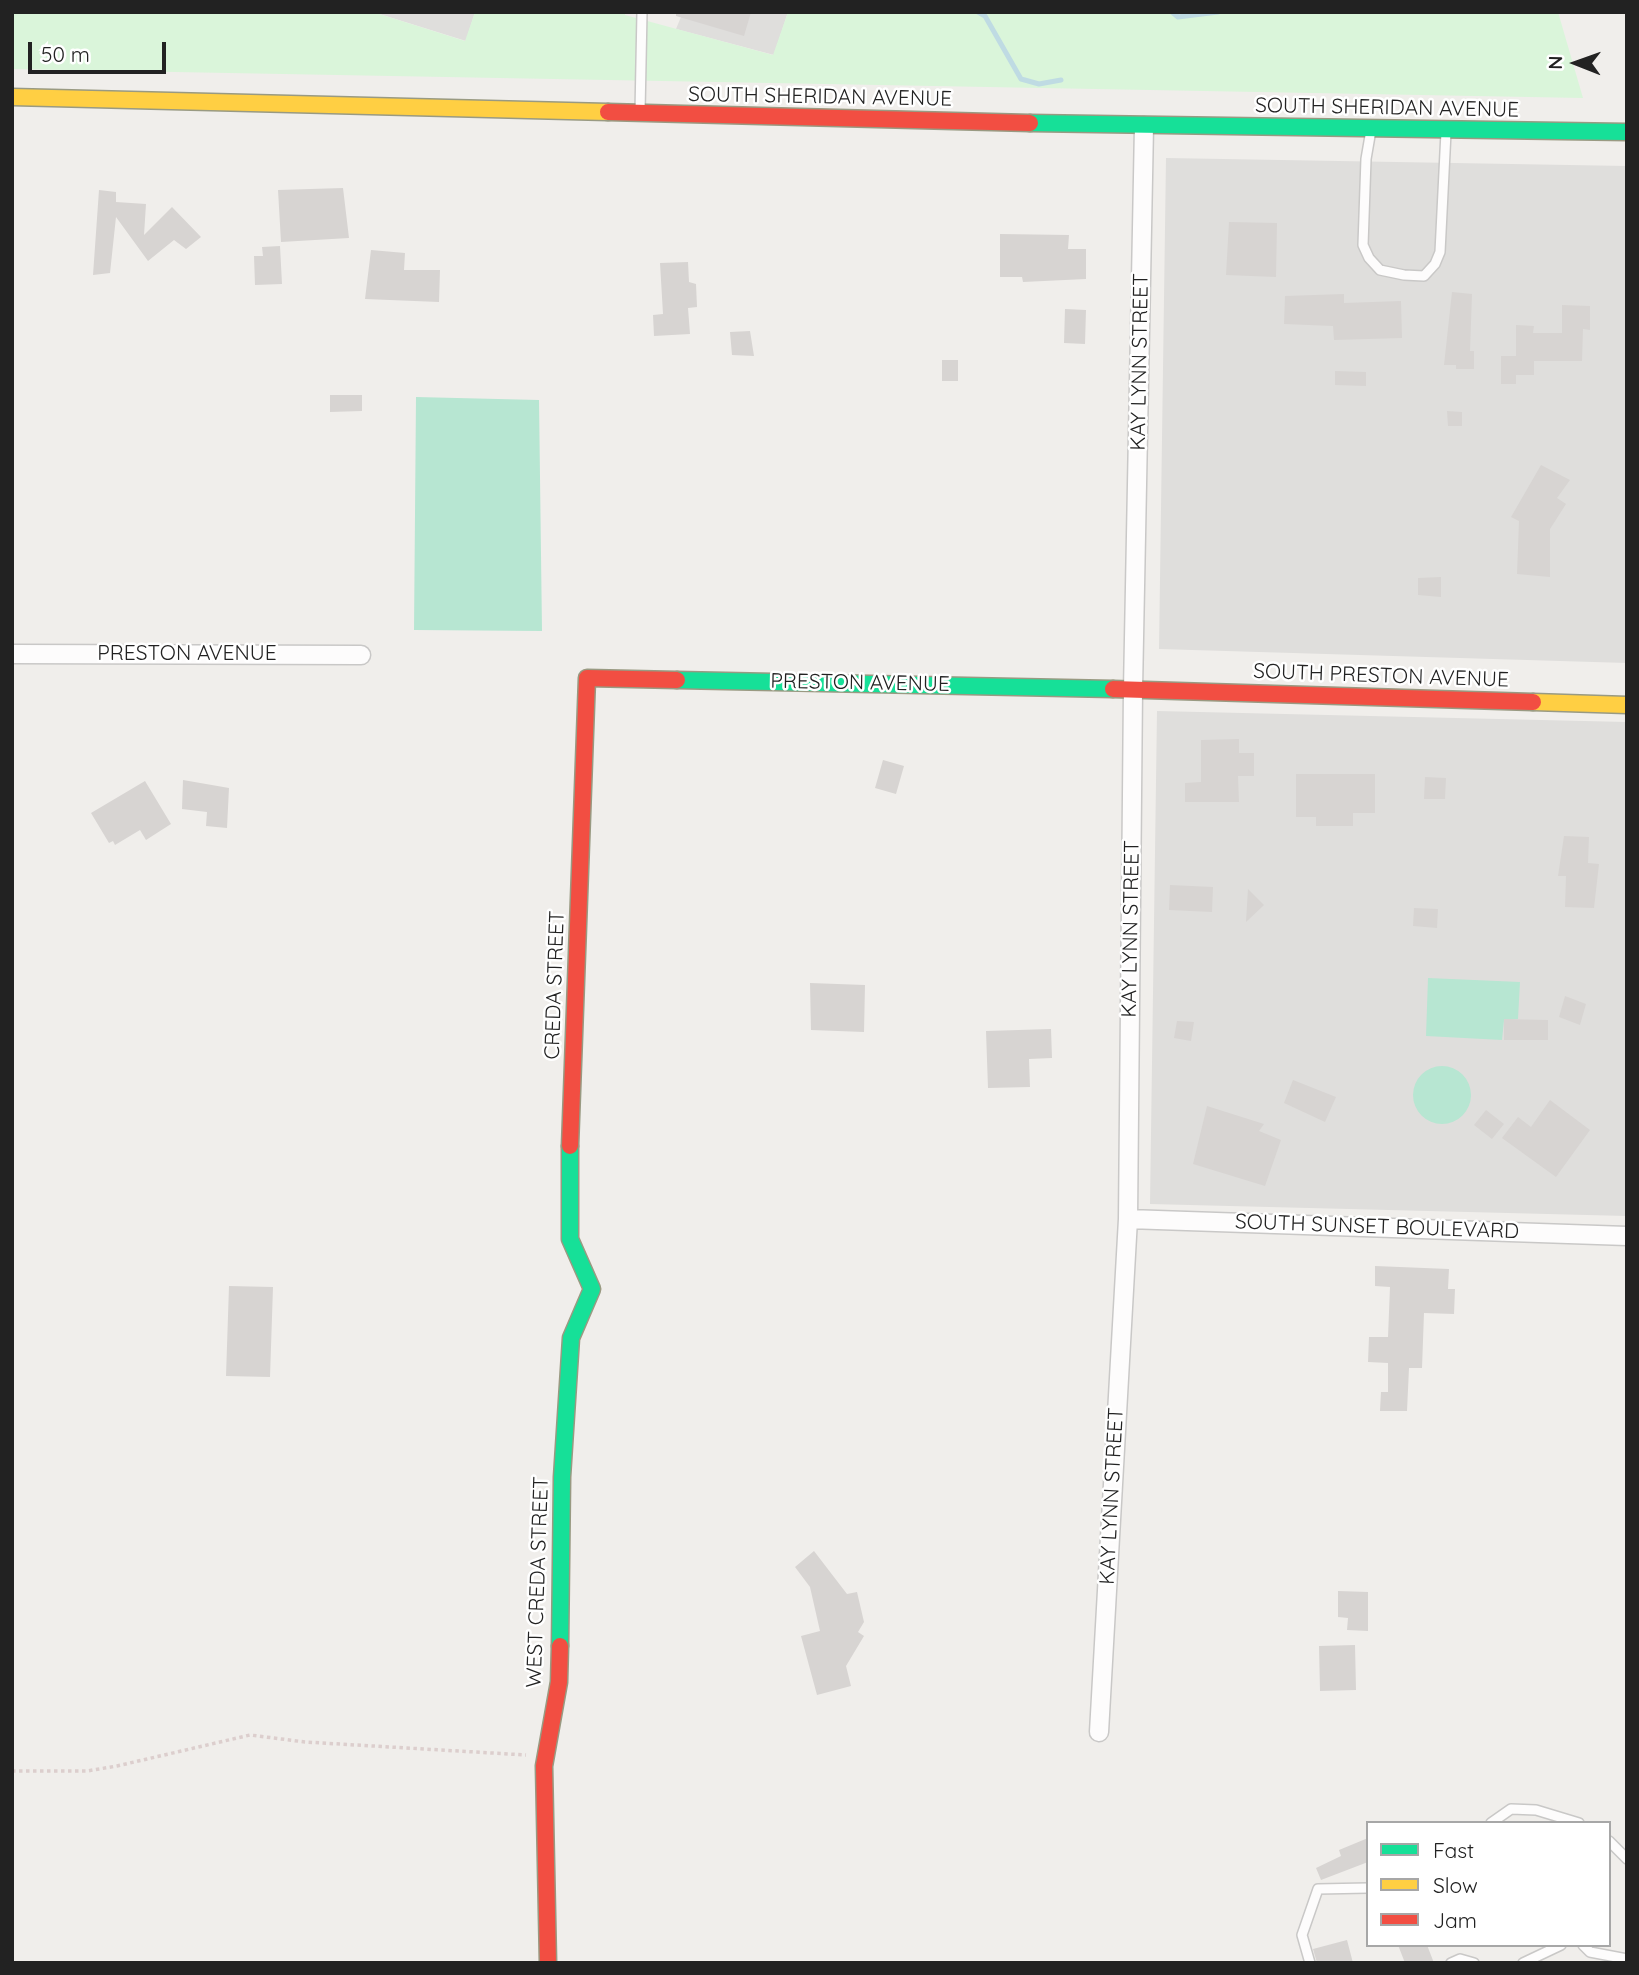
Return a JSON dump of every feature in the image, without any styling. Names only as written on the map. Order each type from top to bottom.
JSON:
[{"type":"street","name":"SOUTH SHERIDAN AVENUE","points":[[12,97],[1144,126],[1627,132]]},
{"type":"street","name":"KAY LYNN STREET","points":[[1099,1732],[1128,1219],[1133,689],[1144,126]]},
{"type":"street","name":"PRESTON AVENUE","points":[[12,653],[361,655]]},
{"type":"street","name":"PRESTON AVENUE","points":[[587,678],[1133,689]]},
{"type":"street","name":"CREDA STREET","points":[[587,678],[568,1193],[569,1239],[592,1289]]},
{"type":"street","name":"SOUTH PRESTON AVENUE","points":[[1133,689],[1627,705]]},
{"type":"street","name":"SOUTH SUNSET BOULEVARD","points":[[1128,1219],[1627,1236]]},
{"type":"street","name":"WEST CREDA STREET","points":[[548,1963],[545,1759],[559,1682],[562,1477],[571,1338],[592,1289]]},
{"type":"lane","points":[[640,113],[642,12]]},
{"type":"lane","points":[[1371,129],[1366,159],[1363,245],[1369,258],[1380,270],[1424,276],[1435,264],[1440,252],[1446,130]]},
{"type":"lane","points":[[1494,1821],[1511,1809],[1536,1810],[1573,1821]]},
{"type":"lane","points":[[1611,1843],[1627,1859]]},
{"type":"lane","points":[[1310,1963],[1303,1935],[1318,1889],[1366,1888]]},
{"type":"lane","points":[[1522,1963],[1557,1947]]},
{"type":"lane","points":[[1585,1947],[1590,1952],[1627,1959]]},
{"type":"lane","points":[[1451,1963],[1460,1959],[1474,1963]]},
{"type":"path","points":[[12,1771],[86,1771],[250,1735],[305,1742],[508,1752],[545,1759]]},
{"type":"shaded area","points":[[373,12],[475,12],[466,41]]},
{"type":"shaded area","points":[[683,12],[788,12],[774,55],[676,29]]},
{"type":"shaded area","points":[[1166,158],[1627,166],[1627,663],[1159,649]]},
{"type":"shaded area","points":[[1157,711],[1627,722],[1627,1216],[1150,1204]]},
{"type":"green space","points":[[12,12],[373,12],[465,41],[475,12],[625,12],[625,15],[773,55],[788,12],[1558,12],[1583,98],[12,69]]},
{"type":"green space","points":[[416,397],[539,400],[542,631],[414,630]]},
{"type":"green space","points":[[1428,978],[1520,982],[1518,1019],[1504,1020],[1502,1040],[1426,1036]]},
{"type":"green space","points":[[1442,1066],[1453,1068],[1466,1079],[1471,1095],[1469,1106],[1458,1119],[1442,1124],[1431,1122],[1418,1111],[1413,1095],[1415,1084],[1426,1071]]},
{"type":"building","points":[[676,12],[751,12],[744,36],[676,16]]},
{"type":"building","points":[[343,188],[349,238],[281,242],[278,190]]},
{"type":"building","points":[[99,190],[116,192],[116,202],[146,204],[144,235],[172,207],[201,237],[186,249],[174,240],[148,261],[116,217],[110,273],[93,275]]},
{"type":"building","points":[[1229,222],[1277,223],[1276,277],[1226,275]]},
{"type":"building","points":[[1000,234],[1069,235],[1068,249],[1086,249],[1086,279],[1023,282],[1022,277],[1000,277]]},
{"type":"building","points":[[280,246],[282,284],[255,285],[254,256],[263,256],[262,247]]},
{"type":"building","points":[[371,250],[405,253],[404,270],[440,270],[439,302],[365,299]]},
{"type":"building","points":[[688,262],[689,282],[696,284],[697,307],[688,308],[690,334],[654,336],[653,315],[663,314],[660,263]]},
{"type":"building","points":[[1452,292],[1472,294],[1470,351],[1474,351],[1474,369],[1456,369],[1456,365],[1444,365]]},
{"type":"building","points":[[1344,294],[1344,303],[1401,301],[1402,338],[1334,340],[1333,326],[1284,324],[1285,296]]},
{"type":"building","points":[[1562,305],[1590,306],[1590,330],[1583,329],[1582,361],[1534,361],[1534,375],[1516,375],[1516,384],[1501,384],[1501,356],[1516,356],[1516,325],[1534,326],[1533,333],[1562,333]]},
{"type":"building","points":[[1065,309],[1086,310],[1085,344],[1064,343]]},
{"type":"building","points":[[750,331],[754,356],[732,355],[730,332]]},
{"type":"building","points":[[942,360],[958,360],[958,381],[942,381]]},
{"type":"building","points":[[1335,371],[1366,372],[1366,386],[1335,385]]},
{"type":"building","points":[[330,395],[362,395],[362,411],[330,412]]},
{"type":"building","points":[[1447,411],[1462,412],[1462,426],[1448,426]]},
{"type":"building","points":[[1541,465],[1570,480],[1557,498],[1566,504],[1550,529],[1550,577],[1517,574],[1519,521],[1511,517]]},
{"type":"building","points":[[1441,577],[1441,597],[1418,595],[1418,578]]},
{"type":"building","points":[[1239,739],[1239,753],[1254,753],[1254,776],[1238,776],[1239,802],[1185,802],[1185,783],[1201,782],[1201,740]]},
{"type":"building","points":[[883,760],[904,766],[896,794],[875,788]]},
{"type":"building","points":[[1296,774],[1375,774],[1375,813],[1353,813],[1353,826],[1316,826],[1316,817],[1296,817]]},
{"type":"building","points":[[1425,777],[1446,778],[1445,799],[1424,799]]},
{"type":"building","points":[[183,780],[229,788],[227,828],[206,826],[207,812],[182,809]]},
{"type":"building","points":[[145,781],[171,824],[146,840],[140,830],[115,845],[113,841],[109,843],[91,813]]},
{"type":"building","points":[[1564,836],[1589,837],[1588,863],[1599,864],[1594,908],[1565,907],[1566,876],[1558,876]]},
{"type":"building","points":[[1170,885],[1213,887],[1212,912],[1169,910]]},
{"type":"building","points":[[1248,889],[1264,905],[1246,922]]},
{"type":"building","points":[[1414,908],[1438,909],[1437,928],[1413,926]]},
{"type":"building","points":[[810,983],[865,985],[864,1032],[811,1030]]},
{"type":"building","points":[[1565,996],[1586,1004],[1580,1025],[1559,1017]]},
{"type":"building","points":[[1504,1019],[1548,1020],[1548,1040],[1504,1040]]},
{"type":"building","points":[[1177,1021],[1194,1022],[1191,1041],[1174,1038]]},
{"type":"building","points":[[1051,1029],[1052,1058],[1029,1059],[1030,1087],[988,1088],[986,1031]]},
{"type":"building","points":[[1293,1080],[1336,1097],[1325,1122],[1284,1103]]},
{"type":"building","points":[[1550,1100],[1590,1130],[1556,1177],[1502,1138],[1518,1117],[1531,1127]]},
{"type":"building","points":[[1207,1106],[1264,1124],[1259,1131],[1281,1140],[1265,1186],[1193,1164]]},
{"type":"building","points":[[1486,1110],[1504,1124],[1492,1139],[1474,1125]]},
{"type":"building","points":[[1375,1266],[1449,1269],[1448,1289],[1455,1289],[1454,1314],[1424,1313],[1422,1368],[1409,1368],[1407,1411],[1380,1411],[1381,1392],[1388,1392],[1388,1363],[1368,1362],[1369,1337],[1388,1337],[1390,1287],[1375,1286]]},
{"type":"building","points":[[229,1286],[273,1287],[270,1377],[226,1376]]},
{"type":"building","points":[[814,1551],[847,1594],[857,1592],[864,1622],[858,1632],[864,1636],[846,1666],[851,1686],[817,1695],[801,1636],[820,1631],[810,1587],[795,1567]]},
{"type":"building","points":[[1338,1591],[1368,1592],[1368,1631],[1347,1630],[1348,1618],[1338,1617]]},
{"type":"building","points":[[1355,1645],[1356,1690],[1320,1691],[1319,1646]]},
{"type":"building","points":[[1366,1839],[1366,1863],[1321,1880],[1316,1868],[1341,1856],[1339,1850]]},
{"type":"building","points":[[1347,1940],[1353,1963],[1317,1963],[1313,1949]]},
{"type":"building","points":[[1399,1947],[1428,1947],[1434,1963],[1405,1963]]},
{"type":"waterway","points":[[978,12],[985,16],[1021,79],[1039,84],[1061,80]]},
{"type":"waterway","points":[[1172,12],[1178,17],[1218,12]]},
{"type":"traffic: fast","points":[[1030,123],[1627,132]]},
{"type":"traffic: fast","points":[[677,680],[1113,689]]},
{"type":"traffic: fast","points":[[560,1646],[562,1477],[571,1338],[592,1289],[570,1239],[570,1146]]},
{"type":"traffic: slow","points":[[12,97],[608,112]]},
{"type":"traffic: slow","points":[[1533,702],[1627,705]]},
{"type":"traffic: jam","points":[[608,112],[1030,123]]},
{"type":"traffic: jam","points":[[570,1146],[587,678],[677,680]]},
{"type":"traffic: jam","points":[[1113,689],[1533,702]]},
{"type":"traffic: jam","points":[[548,1963],[544,1766],[559,1682],[560,1646]]}]
